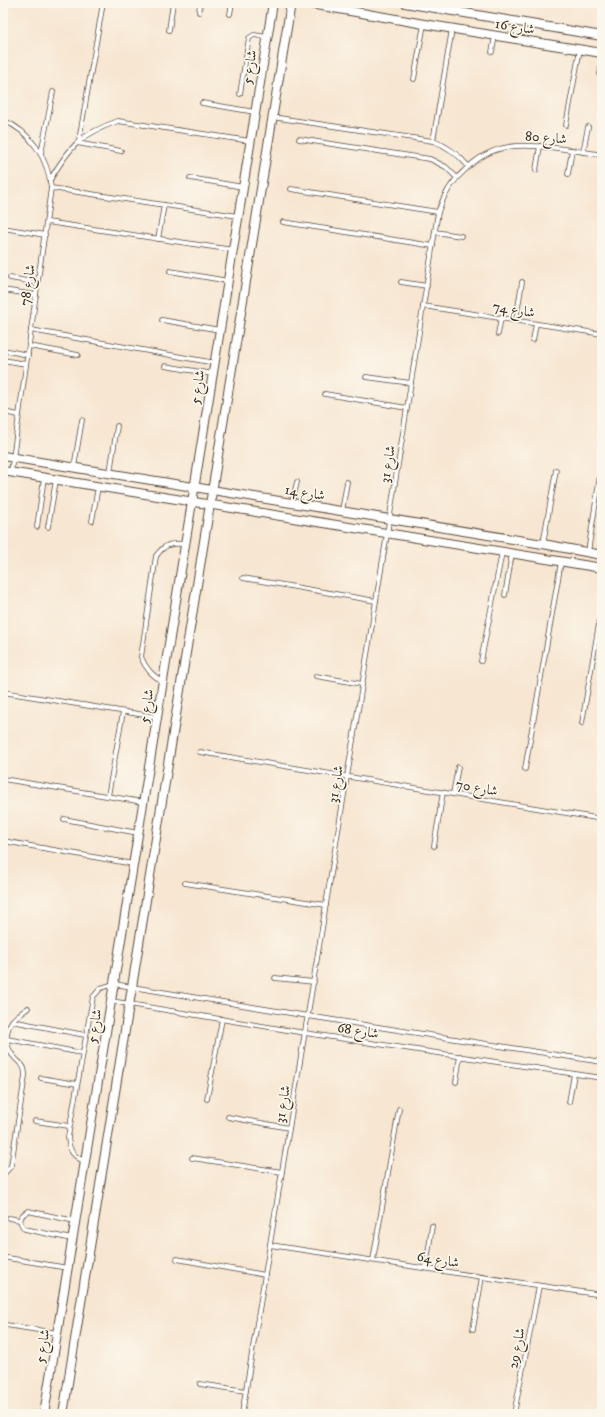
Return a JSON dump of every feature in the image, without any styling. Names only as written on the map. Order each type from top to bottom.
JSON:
[{"type":"street","name":"شارع 5","points":[[44,1414],[273,3]]},
{"type":"street","points":[[63,1414],[291,3]]},
{"type":"street","name":"شارع 16","points":[[305,3],[452,29],[602,53]]},
{"type":"street","name":"شارع 16","points":[[405,3],[602,36]]},
{"type":"street","name":"شارع 14","points":[[3,456],[543,544],[602,555]]},
{"type":"street","name":"شارع 14","points":[[7,472],[602,568]]},
{"type":"lane","points":[[78,141],[103,3]]},
{"type":"lane","points":[[169,30],[173,3]]},
{"type":"lane","points":[[199,12],[200,3]]},
{"type":"lane","points":[[230,14],[232,3]]},
{"type":"lane","points":[[414,79],[424,24]]},
{"type":"lane","points":[[433,141],[452,29]]},
{"type":"lane","points":[[240,94],[249,38],[254,35],[268,37]]},
{"type":"lane","points":[[492,52],[495,36]]},
{"type":"lane","points":[[566,125],[580,50]]},
{"type":"lane","points":[[600,75],[602,63]]},
{"type":"lane","points":[[41,153],[53,92]]},
{"type":"lane","points":[[202,103],[255,112]]},
{"type":"lane","points":[[272,116],[433,141],[443,144],[453,150],[468,166]]},
{"type":"lane","name":"شارع 78","points":[[3,120],[14,124],[29,137],[41,153],[50,180],[51,188],[13,458],[7,472]]},
{"type":"lane","points":[[50,180],[62,160],[78,141],[98,128],[118,121],[250,141]]},
{"type":"lane","points":[[583,152],[588,127]]},
{"type":"lane","points":[[299,139],[430,159],[446,167],[456,177]]},
{"type":"lane","points":[[78,141],[121,151]]},
{"type":"lane","name":"شارع 80","points":[[468,166],[478,158],[502,148],[515,145],[540,146],[602,155]]},
{"type":"lane","points":[[536,170],[540,146]]},
{"type":"lane","points":[[568,174],[572,150]]},
{"type":"lane","name":"شارع 31","points":[[242,1414],[390,519],[438,212],[445,194],[456,177],[468,166]]},
{"type":"lane","points":[[190,178],[243,187]]},
{"type":"lane","points":[[51,188],[238,216]]},
{"type":"lane","points":[[291,189],[438,212]]},
{"type":"lane","points":[[158,238],[164,205]]},
{"type":"lane","points":[[47,222],[233,250]]},
{"type":"lane","points":[[283,222],[433,246]]},
{"type":"lane","points":[[3,228],[45,235]]},
{"type":"lane","points":[[435,232],[461,236]]},
{"type":"lane","points":[[170,271],[228,281]]},
{"type":"lane","points":[[10,278],[38,283]]},
{"type":"lane","points":[[401,282],[427,286]]},
{"type":"lane","points":[[516,320],[522,282]]},
{"type":"lane","points":[[3,290],[36,296]]},
{"type":"lane","name":"شارع 74","points":[[423,306],[601,334]]},
{"type":"lane","points":[[498,334],[501,318]]},
{"type":"lane","points":[[162,320],[220,330]]},
{"type":"lane","points":[[601,334],[602,320]]},
{"type":"lane","points":[[533,340],[536,324]]},
{"type":"lane","points":[[31,330],[215,363]]},
{"type":"lane","points":[[29,346],[78,355]]},
{"type":"lane","points":[[3,350],[28,354]]},
{"type":"lane","points":[[3,360],[26,364]]},
{"type":"lane","points":[[165,366],[213,374]]},
{"type":"lane","points":[[366,377],[411,383]]},
{"type":"lane","points":[[325,394],[407,408]]},
{"type":"lane","points":[[3,412],[19,415]]},
{"type":"lane","points":[[74,468],[82,420]]},
{"type":"lane","points":[[110,474],[117,426]]},
{"type":"lane","points":[[588,552],[602,463]]},
{"type":"lane","points":[[543,544],[556,470]]},
{"type":"lane","points":[[37,526],[44,478]]},
{"type":"lane","points":[[48,527],[56,480]]},
{"type":"lane","points":[[292,504],[297,482]]},
{"type":"lane","points":[[342,512],[347,482]]},
{"type":"lane","points":[[92,522],[98,487]]},
{"type":"lane","points":[[163,682],[152,676],[141,657],[156,556],[163,547],[173,543],[185,544]]},
{"type":"lane","points":[[481,661],[502,552]]},
{"type":"lane","points":[[505,595],[512,554]]},
{"type":"lane","points":[[525,769],[561,561]]},
{"type":"lane","points":[[243,578],[376,601]]},
{"type":"lane","points":[[582,723],[602,606]]},
{"type":"lane","points":[[316,676],[362,684]]},
{"type":"lane","points":[[3,692],[157,717]]},
{"type":"lane","points":[[108,796],[123,712]]},
{"type":"lane","name":"شارع 70","points":[[200,752],[602,819]]},
{"type":"lane","points":[[452,794],[458,767]]},
{"type":"lane","points":[[3,779],[143,802]]},
{"type":"lane","points":[[434,846],[442,792]]},
{"type":"lane","points":[[64,819],[138,833]]},
{"type":"lane","points":[[3,841],[133,864]]},
{"type":"lane","points":[[185,883],[326,905]]},
{"type":"lane","points":[[275,978],[314,982]]},
{"type":"lane","points":[[85,1162],[75,1156],[69,1147],[69,1126],[93,997],[101,988],[114,984]]},
{"type":"lane","name":"شارع 68","points":[[114,984],[602,1062]]},
{"type":"lane","name":"شارع 68","points":[[111,1001],[305,1033],[602,1078]]},
{"type":"lane","points":[[3,1175],[11,1166],[25,1076],[25,1069],[22,1064],[14,1058],[9,1049],[5,1031],[12,1021],[28,1008]]},
{"type":"lane","points":[[207,1100],[222,1019]]},
{"type":"lane","points":[[12,1021],[85,1035]]},
{"type":"lane","points":[[6,1039],[82,1053]]},
{"type":"lane","points":[[456,1082],[460,1056]]},
{"type":"lane","points":[[569,1102],[574,1074]]},
{"type":"lane","points":[[41,1078],[77,1084]]},
{"type":"lane","points":[[373,1260],[399,1109]]},
{"type":"lane","points":[[228,1117],[289,1128]]},
{"type":"lane","points":[[35,1120],[69,1126]]},
{"type":"lane","points":[[192,1158],[282,1172]]},
{"type":"lane","points":[[72,1239],[25,1229],[21,1225],[20,1220],[22,1214],[28,1211],[75,1221]]},
{"type":"lane","points":[[9,1218],[20,1220]]},
{"type":"lane","points":[[426,1268],[432,1226]]},
{"type":"lane","name":"شارع 64","points":[[270,1245],[602,1295]]},
{"type":"lane","points":[[8,1258],[68,1268]]},
{"type":"lane","points":[[177,1259],[265,1275]]},
{"type":"lane","points":[[473,1329],[482,1277]]},
{"type":"lane","name":"شارع 29","points":[[514,1414],[539,1286]]},
{"type":"lane","points":[[6,1325],[57,1334]]},
{"type":"lane","points":[[200,1384],[246,1391]]}]
